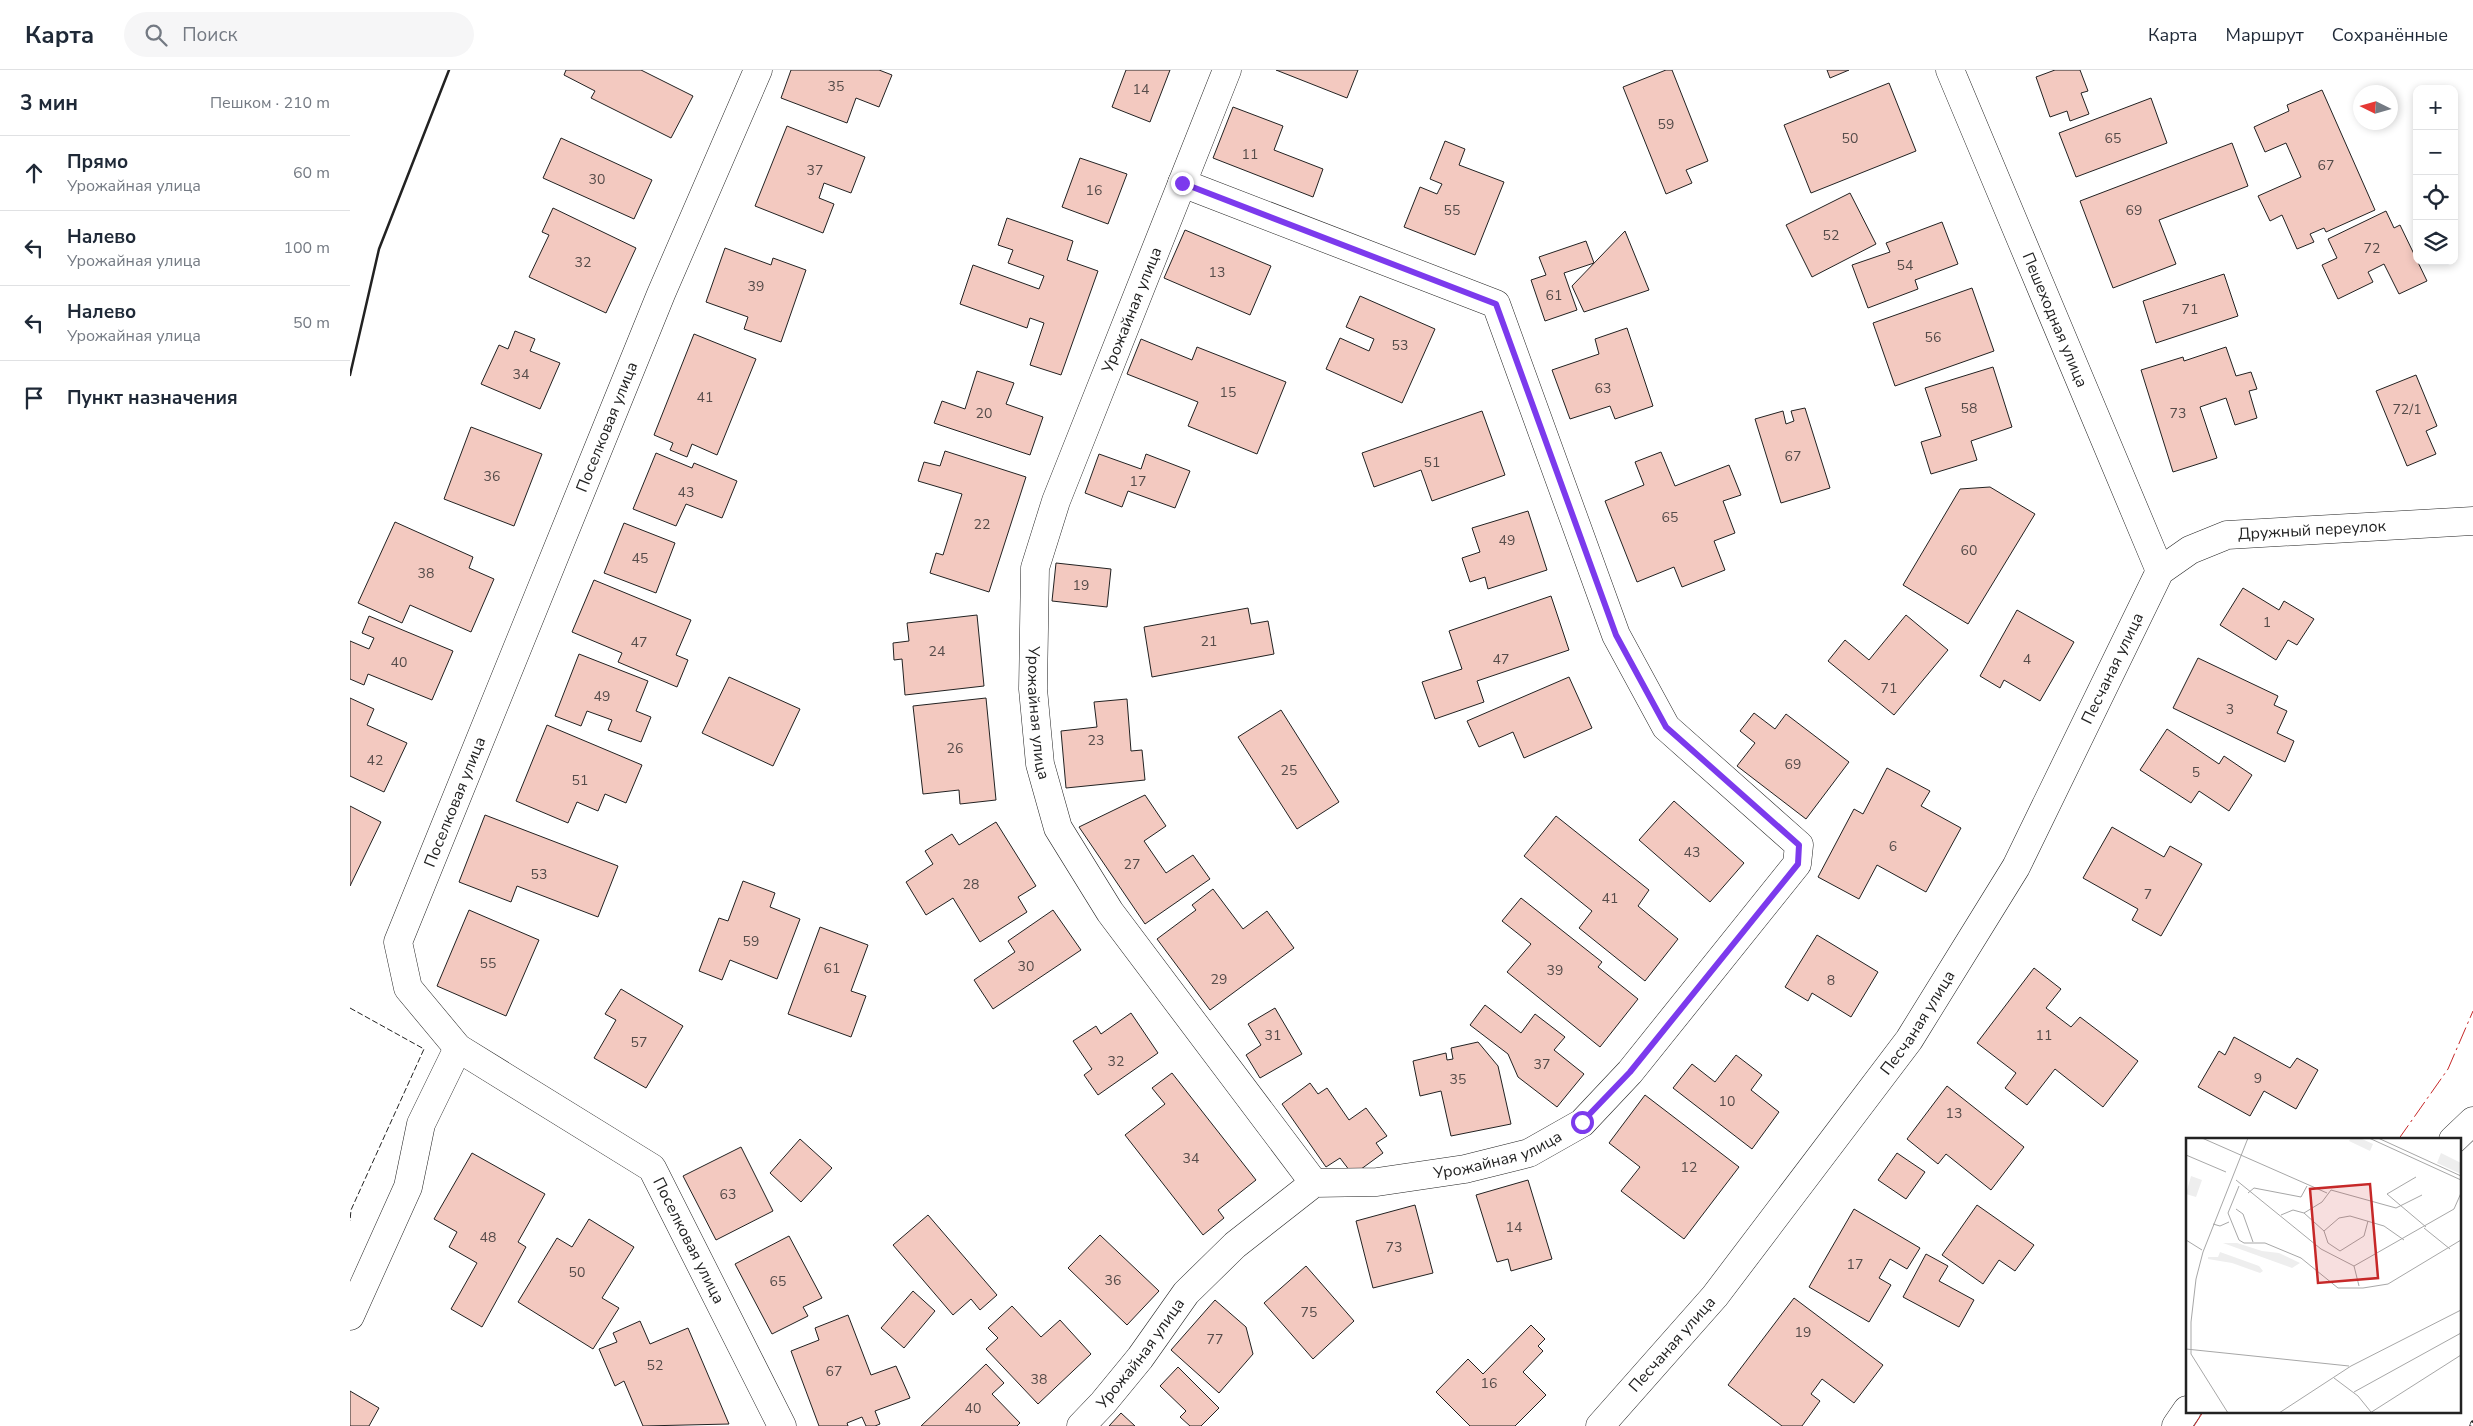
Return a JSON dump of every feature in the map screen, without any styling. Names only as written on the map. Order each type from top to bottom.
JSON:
[{"type":"street","name":"Поселковая улица","points":[[758,70],[661,294],[398,942],[408,988],[458,1048],[652,1168],[782,1426]]},
{"type":"street","name":"Урожайная улица","points":[[1228,70],[1056,502],[1035,568],[1033,689],[1040,764],[1058,828],[1110,912],[1314,1183]]},
{"type":"street","name":"Пешеходная улица","points":[[1950,70],[2160,571]]},
{"type":"street","name":"Урожайная улица","points":[[1081,1426],[1103,1403],[1140,1358],[1186,1292],[1235,1245],[1314,1183],[1377,1182],[1465,1169],[1529,1153],[1582,1122],[1630,1072],[1798,864],[1799,845],[1666,727],[1616,635],[1496,304],[1182,183]]},
{"type":"street","name":"Дружный переулок","points":[[2160,571],[2190,550],[2227,535],[2473,520]]},
{"type":"street","name":"Песчаная улица","points":[[1600,1426],[1715,1296],[1909,1040],[2016,867],[2160,571]]},
{"type":"street","points":[[350,1316],[408,1187],[421,1124],[458,1048]]},
{"type":"street","points":[[2455,1138],[2473,1121]]},
{"type":"street","points":[[2176,1426],[2186,1411]]},
{"type":"building","points":[[566,70],[641,70],[693,96],[671,138],[591,98],[595,91],[564,75]]},
{"type":"building","points":[[791,70],[879,70],[892,75],[879,107],[856,98],[847,123],[781,98]]},
{"type":"building","points":[[1126,70],[1170,70],[1150,122],[1112,107]]},
{"type":"building","points":[[1276,70],[1358,70],[1347,98]]},
{"type":"building","points":[[1666,70],[1672,70],[1708,161],[1686,170],[1692,183],[1666,194],[1623,87]]},
{"type":"building","points":[[1827,70],[1849,70],[1830,78]]},
{"type":"building","points":[[2055,70],[2080,70],[2088,91],[2081,93],[2089,114],[2070,121],[2067,111],[2050,117],[2036,77]]},
{"type":"building","points":[[1889,83],[1916,151],[1811,193],[1784,125]]},
{"type":"building","points":[[2322,90],[2375,210],[2326,232],[2324,228],[2310,234],[2314,242],[2297,249],[2282,215],[2270,221],[2258,196],[2301,177],[2286,143],[2265,152],[2254,127],[2289,111],[2287,105]]},
{"type":"building","points":[[2151,98],[2167,143],[2076,177],[2059,133]]},
{"type":"building","points":[[1233,107],[1283,126],[1274,150],[1323,169],[1313,197],[1213,158]]},
{"type":"building","points":[[787,126],[865,157],[851,193],[824,183],[819,198],[834,204],[823,233],[755,206]]},
{"type":"building","points":[[561,138],[652,180],[634,219],[543,178]]},
{"type":"building","points":[[1445,141],[1465,149],[1459,165],[1504,182],[1475,255],[1404,227],[1420,187],[1437,194],[1442,184],[1430,179]]},
{"type":"building","points":[[2232,143],[2248,186],[2159,220],[2176,264],[2113,288],[2080,201]]},
{"type":"building","points":[[1080,158],[1127,174],[1108,224],[1062,207]]},
{"type":"building","points":[[1850,193],[1876,244],[1812,277],[1786,225]]},
{"type":"building","points":[[553,208],[636,248],[606,313],[529,277],[549,235],[542,232]]},
{"type":"building","points":[[2386,211],[2394,228],[2400,225],[2413,252],[2413,265],[2419,265],[2427,281],[2399,294],[2384,264],[2368,272],[2373,282],[2338,299],[2322,265],[2337,258],[2328,239]]},
{"type":"building","points":[[1007,218],[1073,241],[1067,260],[1098,271],[1061,375],[1030,365],[1044,323],[1030,318],[1027,328],[960,304],[973,265],[1039,289],[1044,276],[1008,263],[1013,250],[998,245]]},
{"type":"building","points":[[1942,222],[1958,264],[1915,280],[1918,289],[1868,308],[1852,265],[1890,252],[1886,243]]},
{"type":"building","points":[[1185,230],[1271,266],[1250,315],[1164,278]]},
{"type":"building","points":[[1625,231],[1649,290],[1584,312],[1572,286]]},
{"type":"building","points":[[1586,241],[1594,263],[1564,273],[1577,310],[1545,321],[1531,280],[1546,275],[1539,257]]},
{"type":"building","points":[[725,248],[771,265],[773,258],[806,270],[781,342],[744,329],[748,317],[706,302]]},
{"type":"building","points":[[2224,274],[2238,316],[2156,343],[2143,301]]},
{"type":"building","points":[[1972,288],[1994,351],[1895,386],[1873,323]]},
{"type":"building","points":[[1360,296],[1435,329],[1402,403],[1326,369],[1340,338],[1369,351],[1374,339],[1346,327]]},
{"type":"building","points":[[1627,328],[1653,406],[1615,419],[1610,406],[1570,419],[1552,370],[1599,354],[1595,339]]},
{"type":"building","points":[[515,331],[535,339],[530,351],[560,363],[540,409],[481,384],[499,345],[508,349]]},
{"type":"building","points":[[694,334],[756,359],[717,455],[692,444],[687,457],[670,450],[673,443],[654,435]]},
{"type":"building","points":[[1141,339],[1192,360],[1197,347],[1286,382],[1257,454],[1188,426],[1198,402],[1127,374]]},
{"type":"building","points":[[2226,347],[2236,376],[2251,372],[2257,389],[2249,391],[2257,418],[2235,425],[2226,398],[2200,407],[2217,458],[2173,472],[2141,370],[2183,357],[2184,361]]},
{"type":"building","points":[[1993,367],[2012,427],[1971,441],[1977,460],[1931,474],[1921,442],[1941,436],[1925,388]]},
{"type":"building","points":[[977,371],[1014,383],[1006,404],[1043,417],[1030,455],[934,423],[942,401],[965,409]]},
{"type":"building","points":[[2416,375],[2437,426],[2426,431],[2436,454],[2407,466],[2376,391]]},
{"type":"building","points":[[1805,408],[1830,488],[1781,503],[1755,419],[1783,411],[1786,424],[1794,421],[1791,411]]},
{"type":"building","points":[[1482,411],[1505,475],[1432,501],[1421,470],[1374,487],[1362,453]]},
{"type":"building","points":[[471,427],[542,454],[514,526],[444,499]]},
{"type":"building","points":[[945,451],[1026,477],[989,592],[930,573],[936,553],[943,555],[962,494],[918,481],[924,462],[940,466]]},
{"type":"building","points":[[1661,452],[1675,486],[1729,465],[1741,495],[1723,501],[1735,533],[1714,541],[1725,570],[1682,587],[1674,567],[1637,582],[1605,501],[1644,485],[1635,462]]},
{"type":"building","points":[[656,453],[692,468],[694,463],[737,481],[722,518],[686,504],[676,526],[633,509]]},
{"type":"building","points":[[1099,454],[1141,469],[1146,454],[1190,471],[1175,508],[1128,491],[1122,507],[1085,493]]},
{"type":"building","points":[[1990,487],[2035,514],[1968,624],[1903,585],[1960,489]]},
{"type":"building","points":[[1528,511],[1547,570],[1488,589],[1485,577],[1470,582],[1462,558],[1480,552],[1472,528]]},
{"type":"building","points":[[395,522],[473,557],[469,568],[494,579],[471,632],[410,605],[402,623],[358,603]]},
{"type":"building","points":[[624,523],[675,543],[656,593],[604,573]]},
{"type":"building","points":[[1056,563],[1111,569],[1107,607],[1052,601]]},
{"type":"building","points":[[594,580],[691,620],[676,655],[688,660],[677,687],[618,662],[622,653],[572,632]]},
{"type":"building","points":[[2243,588],[2279,610],[2284,601],[2314,619],[2297,645],[2288,640],[2276,660],[2220,625]]},
{"type":"building","points":[[1551,596],[1569,650],[1477,681],[1484,702],[1435,719],[1422,682],[1462,669],[1449,631]]},
{"type":"building","points":[[1248,608],[1251,624],[1268,621],[1274,654],[1152,677],[1144,627]]},
{"type":"building","points":[[2017,610],[2074,642],[2040,701],[2004,680],[2000,688],[1980,676]]},
{"type":"building","points":[[977,615],[984,686],[905,695],[902,659],[894,660],[893,643],[909,641],[907,623]]},
{"type":"building","points":[[1906,615],[1948,650],[1894,715],[1828,661],[1845,640],[1869,660]]},
{"type":"building","points":[[369,616],[453,651],[432,700],[368,674],[364,685],[350,679],[350,641],[369,649],[374,638],[362,633]]},
{"type":"building","points":[[579,654],[648,681],[636,711],[651,717],[641,742],[608,730],[612,720],[587,711],[581,726],[555,716]]},
{"type":"building","points":[[2198,658],[2278,696],[2274,705],[2287,711],[2277,733],[2294,741],[2285,762],[2173,708]]},
{"type":"building","points":[[729,677],[800,709],[773,766],[702,733]]},
{"type":"building","points":[[1569,677],[1592,728],[1524,758],[1513,732],[1479,747],[1467,721]]},
{"type":"building","points":[[350,698],[374,709],[367,725],[407,743],[384,792],[350,776]]},
{"type":"building","points":[[986,698],[996,800],[960,804],[959,790],[923,794],[913,706]]},
{"type":"building","points":[[1127,699],[1131,751],[1142,750],[1145,780],[1066,788],[1061,731],[1097,727],[1094,702]]},
{"type":"building","points":[[1281,710],[1339,802],[1297,829],[1238,737]]},
{"type":"building","points":[[1754,713],[1775,729],[1786,714],[1849,762],[1806,819],[1737,766],[1755,743],[1740,731]]},
{"type":"building","points":[[547,725],[642,765],[626,803],[605,794],[598,811],[577,802],[568,823],[516,801]]},
{"type":"building","points":[[2167,729],[2219,764],[2224,756],[2252,775],[2229,811],[2199,791],[2191,803],[2140,770]]},
{"type":"building","points":[[1887,768],[1930,791],[1921,806],[1961,828],[1926,892],[1877,865],[1859,899],[1818,877],[1854,809],[1863,814]]},
{"type":"building","points":[[1145,795],[1166,826],[1144,841],[1166,873],[1193,855],[1210,879],[1145,924],[1079,827]]},
{"type":"building","points":[[1674,801],[1744,863],[1710,902],[1639,840]]},
{"type":"building","points":[[350,806],[381,822],[350,886]]},
{"type":"building","points":[[485,815],[618,866],[598,917],[517,886],[511,902],[459,882]]},
{"type":"building","points":[[1556,816],[1649,890],[1638,906],[1678,939],[1645,981],[1579,928],[1592,911],[1524,856]]},
{"type":"building","points":[[996,822],[1036,886],[1018,897],[1027,912],[980,942],[953,898],[926,915],[906,882],[933,864],[925,851],[952,834],[959,845]]},
{"type":"building","points":[[2112,827],[2164,857],[2170,846],[2202,864],[2161,936],[2132,920],[2138,909],[2083,878]]},
{"type":"building","points":[[743,881],[775,893],[770,907],[800,919],[777,979],[730,960],[722,980],[699,971],[719,918],[728,921]]},
{"type":"building","points":[[1213,889],[1243,929],[1267,911],[1294,948],[1210,1010],[1157,939],[1196,910],[1192,905]]},
{"type":"building","points":[[1521,898],[1602,962],[1598,967],[1638,999],[1600,1047],[1507,972],[1531,944],[1502,921]]},
{"type":"building","points":[[469,910],[539,940],[506,1016],[437,986]]},
{"type":"building","points":[[1053,910],[1081,950],[993,1009],[974,980],[1015,952],[1008,941]]},
{"type":"building","points":[[820,927],[868,945],[851,991],[866,996],[851,1037],[788,1014]]},
{"type":"building","points":[[1817,935],[1878,972],[1851,1017],[1812,993],[1808,1001],[1785,987]]},
{"type":"building","points":[[2034,968],[2061,989],[2046,1008],[2071,1027],[2080,1017],[2138,1061],[2103,1107],[2055,1069],[2027,1105],[2005,1088],[2016,1073],[1977,1043]]},
{"type":"building","points":[[621,989],[683,1026],[646,1088],[594,1058],[616,1020],[605,1014]]},
{"type":"building","points":[[1485,1005],[1521,1033],[1535,1014],[1565,1037],[1554,1050],[1584,1074],[1557,1107],[1518,1077],[1508,1054],[1470,1025]]},
{"type":"building","points":[[1275,1008],[1302,1054],[1260,1078],[1246,1055],[1261,1045],[1248,1024]]},
{"type":"building","points":[[1131,1013],[1158,1053],[1098,1095],[1084,1075],[1092,1069],[1073,1041],[1096,1026],[1101,1034]]},
{"type":"building","points":[[2234,1037],[2290,1068],[2297,1058],[2318,1070],[2296,1109],[2264,1091],[2250,1116],[2198,1087],[2219,1051],[2225,1055]]},
{"type":"building","points":[[1478,1042],[1498,1066],[1511,1124],[1451,1136],[1441,1091],[1420,1096],[1413,1061],[1446,1053],[1447,1060],[1453,1059],[1451,1048]]},
{"type":"building","points":[[1736,1055],[1762,1075],[1751,1090],[1779,1112],[1752,1149],[1673,1088],[1692,1064],[1715,1082]]},
{"type":"building","points":[[1172,1073],[1256,1180],[1218,1210],[1224,1218],[1203,1235],[1125,1135],[1165,1104],[1152,1088]]},
{"type":"building","points":[[1310,1083],[1318,1094],[1327,1088],[1349,1120],[1366,1108],[1387,1136],[1376,1143],[1383,1153],[1353,1175],[1340,1158],[1326,1167],[1282,1104]]},
{"type":"building","points":[[1947,1086],[2024,1147],[1991,1190],[1946,1154],[1938,1164],[1907,1139]]},
{"type":"building","points":[[1645,1095],[1739,1167],[1684,1239],[1621,1191],[1640,1167],[1609,1143]]},
{"type":"building","points":[[800,1139],[832,1168],[801,1202],[770,1173]]},
{"type":"building","points":[[741,1147],[773,1211],[716,1240],[683,1176]]},
{"type":"building","points":[[472,1153],[545,1194],[518,1242],[526,1247],[482,1327],[451,1309],[477,1263],[449,1247],[457,1232],[434,1219]]},
{"type":"building","points":[[1897,1153],[1925,1172],[1906,1199],[1878,1180]]},
{"type":"building","points":[[1528,1180],[1552,1259],[1511,1271],[1508,1259],[1497,1262],[1476,1195]]},
{"type":"building","points":[[1415,1205],[1433,1273],[1373,1288],[1356,1221]]},
{"type":"building","points":[[1977,1205],[2034,1245],[2015,1271],[1999,1260],[1983,1284],[1942,1255]]},
{"type":"building","points":[[1854,1209],[1920,1248],[1907,1269],[1890,1259],[1879,1278],[1891,1285],[1869,1322],[1809,1287]]},
{"type":"building","points":[[928,1215],[997,1295],[980,1310],[971,1299],[953,1315],[893,1245]]},
{"type":"building","points":[[589,1219],[634,1247],[602,1298],[619,1308],[593,1349],[518,1302],[557,1238],[572,1247]]},
{"type":"building","points":[[1100,1235],[1159,1291],[1127,1325],[1068,1268]]},
{"type":"building","points":[[789,1236],[822,1298],[803,1307],[808,1316],[772,1334],[735,1264]]},
{"type":"building","points":[[1926,1254],[1948,1266],[1939,1281],[1974,1300],[1959,1327],[1903,1297]]},
{"type":"building","points":[[1306,1266],[1354,1321],[1313,1359],[1264,1303]]},
{"type":"building","points":[[913,1291],[935,1311],[904,1348],[881,1328]]},
{"type":"building","points":[[1794,1298],[1883,1365],[1854,1403],[1822,1379],[1811,1394],[1820,1401],[1802,1426],[1782,1426],[1728,1385]]},
{"type":"building","points":[[1215,1300],[1246,1327],[1253,1354],[1219,1393],[1171,1350]]},
{"type":"building","points":[[1012,1306],[1041,1337],[1060,1320],[1091,1354],[1038,1404],[986,1349],[998,1338],[988,1328]]},
{"type":"building","points":[[848,1315],[871,1375],[896,1366],[910,1398],[875,1411],[880,1424],[875,1426],[866,1426],[862,1417],[847,1423],[848,1426],[819,1426],[791,1351],[819,1340],[815,1328]]},
{"type":"building","points":[[640,1321],[650,1344],[688,1328],[729,1424],[643,1426],[624,1381],[615,1386],[599,1349],[617,1342],[613,1333]]},
{"type":"building","points":[[1531,1325],[1545,1339],[1538,1346],[1543,1351],[1523,1372],[1546,1395],[1515,1426],[1470,1426],[1436,1392],[1468,1359],[1483,1374]]},
{"type":"building","points":[[986,1364],[1004,1383],[992,1394],[1020,1423],[1017,1426],[921,1426]]},
{"type":"building","points":[[1178,1367],[1219,1408],[1201,1426],[1190,1426],[1180,1417],[1186,1411],[1160,1386]]},
{"type":"building","points":[[350,1391],[379,1408],[369,1426],[350,1426]]},
{"type":"building","points":[[1121,1413],[1135,1426],[1109,1426]]},
{"type":"fence","points":[[350,1008],[424,1049],[351,1210],[350,1221]]},
{"type":"wall","points":[[350,375],[379,249],[449,70]]},
{"type":"power","points":[[2399,1138],[2448,1069],[2473,1011]]},
{"type":"power","points":[[2194,1426],[2202,1414]]},
{"type":"route","points":[[1182,183],[1496,304],[1616,635],[1666,727],[1799,845],[1798,864],[1630,1072],[1582,1122]]}]
